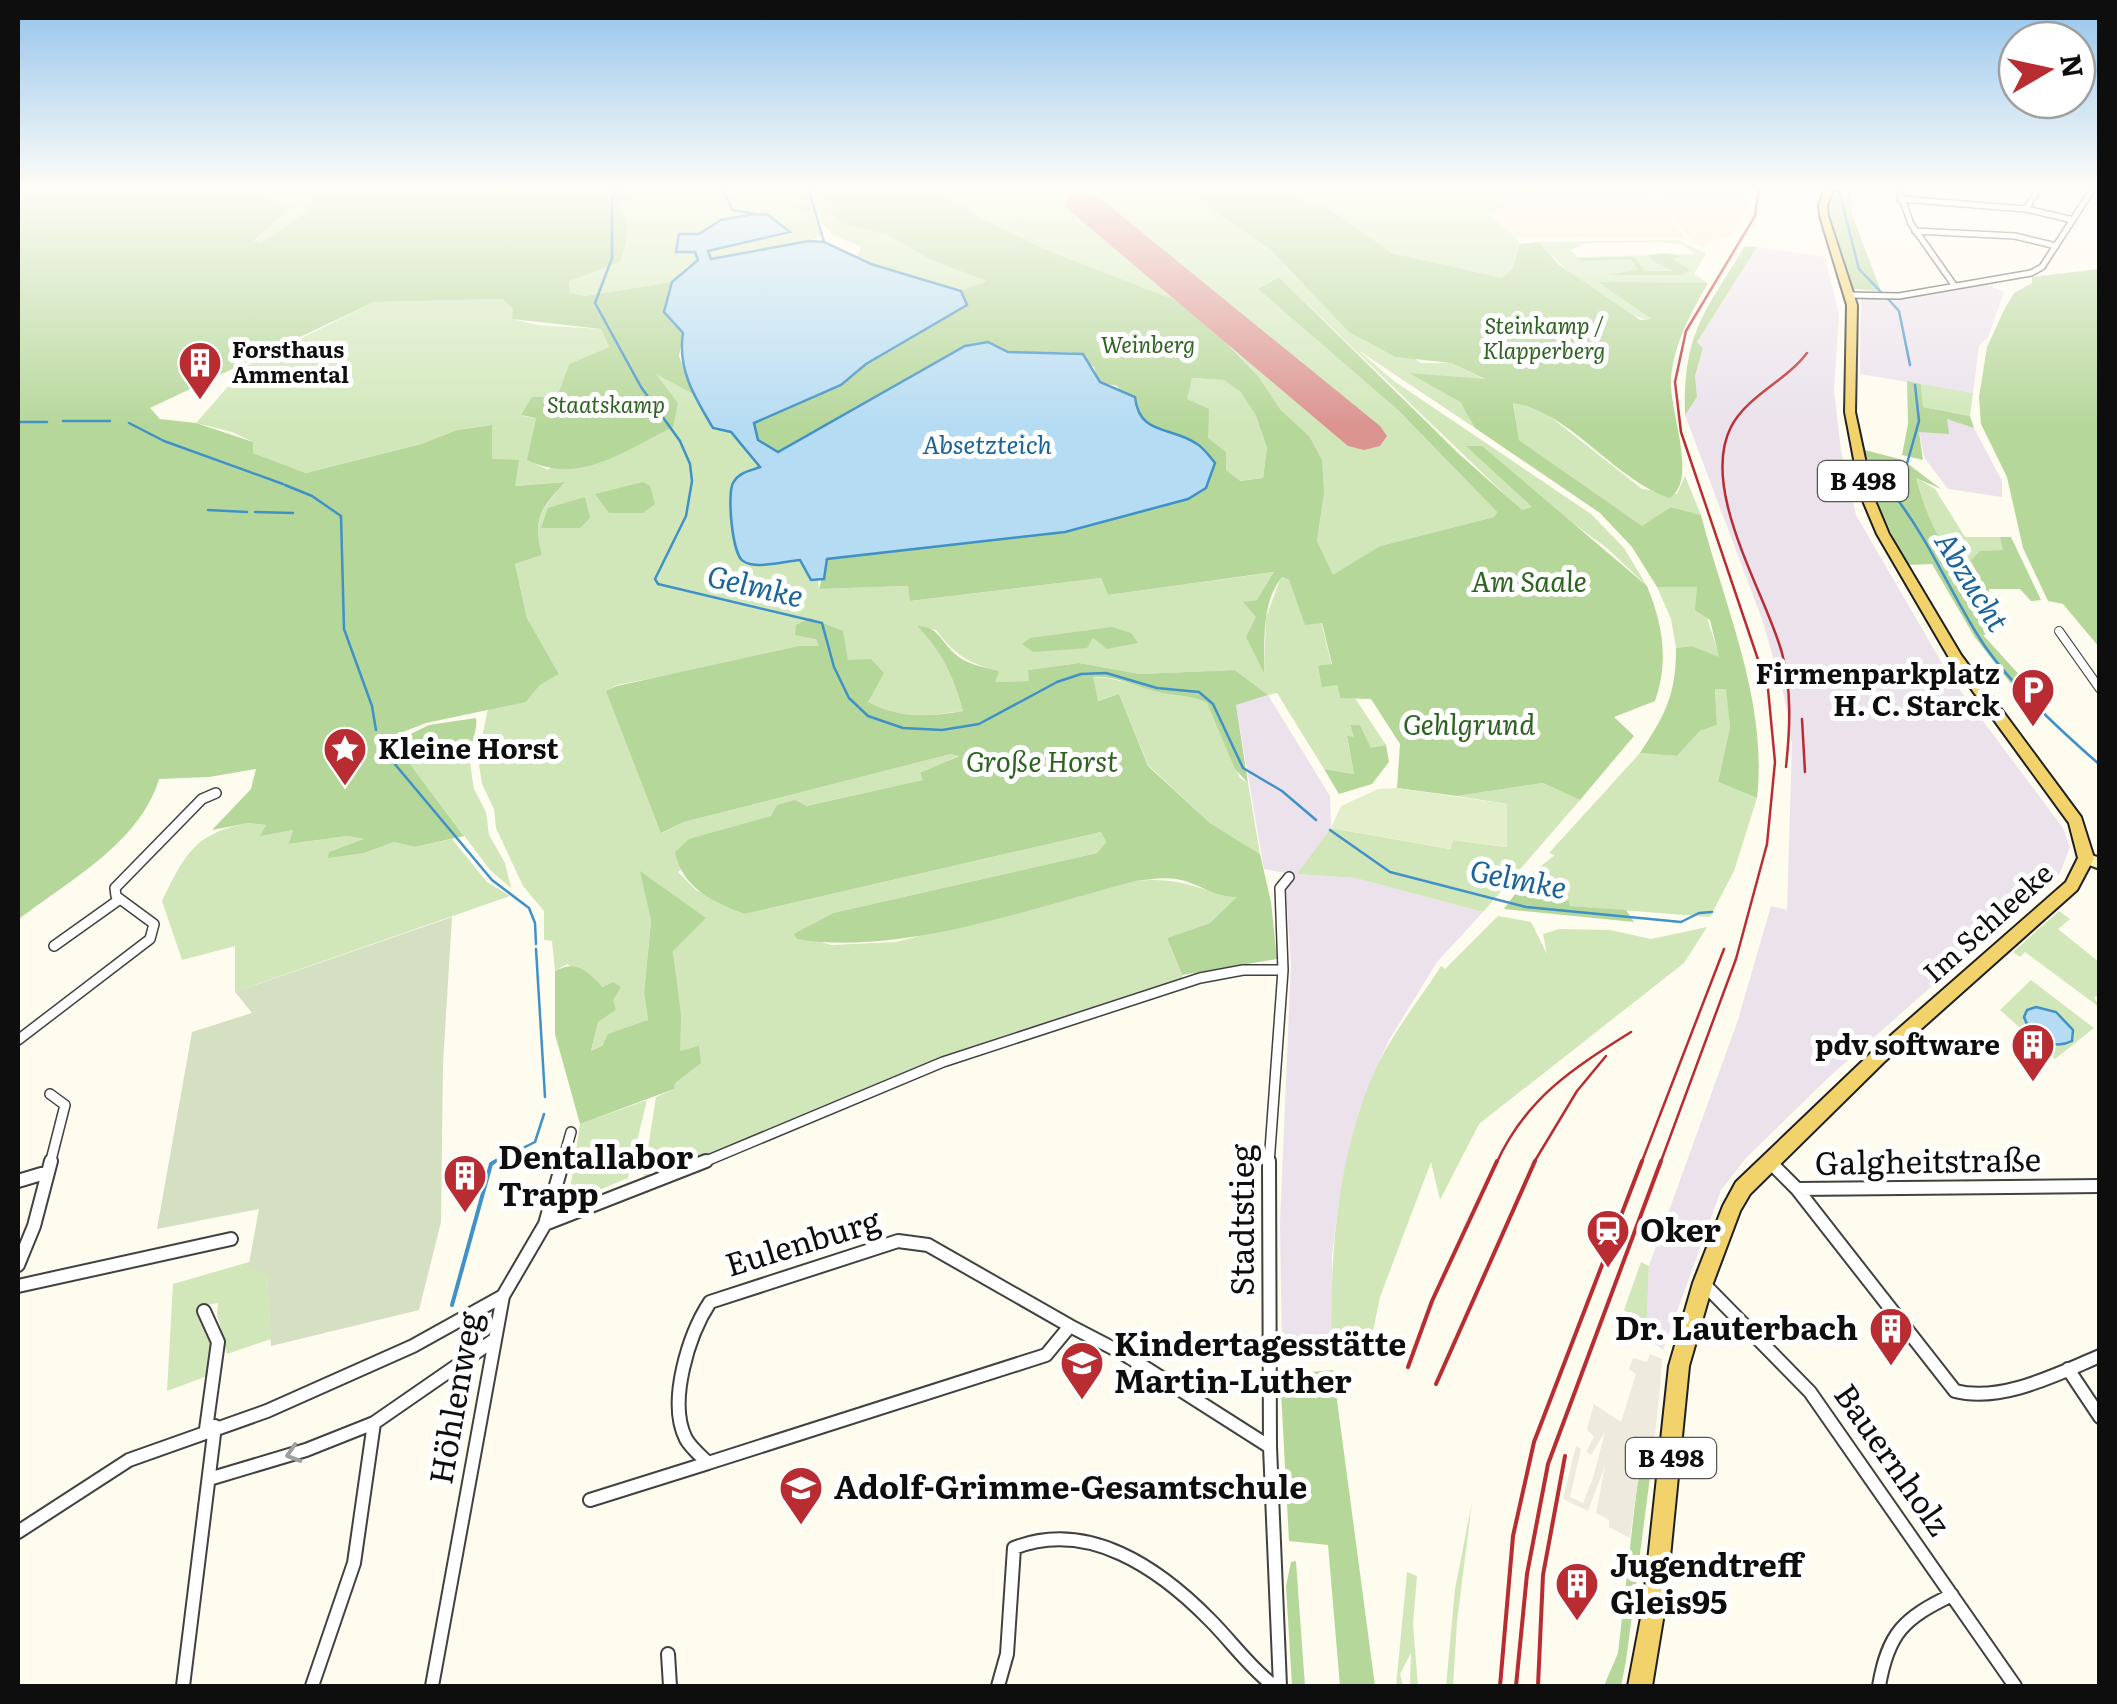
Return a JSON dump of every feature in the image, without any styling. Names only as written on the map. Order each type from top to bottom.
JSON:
[{"type":"main road","name":"Im Schleeke","points":[[1768,1161],[1878,1057],[2072,886],[2092,861],[2076,820],[1956,658],[1874,514],[1852,426],[1849,382],[1853,315],[1840,267]]},
{"type":"main road","name":"B 498","points":[[1640,1686],[1654,1607],[1679,1366],[1702,1283],[1732,1206],[1768,1161]]},
{"type":"street","points":[[1941,267],[1954,285]]},
{"type":"street","points":[[1849,295],[1892,296],[2031,273],[2043,267]]},
{"type":"street","points":[[2059,630],[2100,688]]},
{"type":"street","points":[[18,1040],[144,945],[154,924],[120,898],[115,888],[202,800],[216,792]]},
{"type":"street","name":"Stadtstieg","points":[[1277,1686],[1270,1447],[1269,1160],[1283,970],[1280,888],[1289,877]]},
{"type":"street","points":[[54,946],[120,898]]},
{"type":"street","points":[[545,1224],[756,1142],[943,1062],[1200,978],[1243,970],[1283,970]]},
{"type":"street","points":[[18,1266],[34,1226],[65,1105],[50,1094]]},
{"type":"street","name":"Höhlenweg","points":[[432,1686],[503,1296],[545,1224],[571,1132]]},
{"type":"street","name":"Galgheitstraße","points":[[1768,1161],[1797,1188],[2100,1186]]},
{"type":"street","points":[[18,1180],[48,1172]]},
{"type":"street","points":[[1797,1188],[1954,1391],[1975,1396],[2100,1356]]},
{"type":"street","points":[[18,1286],[231,1239]]},
{"type":"street","name":"Eulenburg","points":[[708,1463],[686,1442],[677,1410],[692,1328],[710,1302],[898,1241],[928,1245],[1124,1354],[1270,1447]]},
{"type":"street","name":"Bauernholz","points":[[1702,1283],[1758,1335],[1810,1392],[2015,1686]]},
{"type":"street","points":[[18,1532],[128,1460],[267,1410],[413,1346],[503,1296]]},
{"type":"street","points":[[183,1686],[210,1479],[218,1342],[204,1311]]},
{"type":"street","points":[[590,1500],[1046,1355],[1070,1326]]},
{"type":"street","points":[[210,1479],[306,1450],[374,1424],[494,1340]]},
{"type":"street","points":[[2068,1369],[2100,1417]]},
{"type":"street","points":[[312,1686],[354,1563],[374,1424]]},
{"type":"street","points":[[998,1686],[1007,1654],[1014,1548],[1036,1540],[1076,1537],[1096,1543],[1167,1584],[1206,1616],[1277,1686]]},
{"type":"street","points":[[1879,1686],[1883,1658],[1894,1631],[1916,1611],[1952,1596]]},
{"type":"street","points":[[668,1654],[670,1686]]},
{"type":"shaded area","points":[[1745,267],[1827,267],[1839,314],[1834,390],[1841,451],[1856,515],[1950,677],[2063,828],[2070,847],[2060,873],[1829,1077],[1746,1158],[1721,1190],[1663,1350],[1646,1337],[1649,1266],[1738,1020],[1771,906],[1787,910],[1792,745],[1784,695],[1762,619],[1685,415],[1697,397],[1695,376],[1703,348],[1697,342]]},
{"type":"shaded area","points":[[1987,284],[2004,292],[1988,337],[1979,346],[1973,393],[1860,374],[1861,298],[1924,295]]},
{"type":"shaded area","points":[[1946,418],[1974,428],[2002,481],[2002,497],[1948,489],[1924,457],[1919,431]]},
{"type":"shaded area","points":[[1268,695],[1330,796],[1331,828],[1298,874],[1355,878],[1483,912],[1437,962],[1389,1040],[1372,1077],[1339,1201],[1332,1255],[1332,1356],[1282,1348],[1280,1224],[1291,962],[1286,890],[1296,875],[1264,869],[1236,705]]},
{"type":"shaded area","points":[[1650,1354],[1662,1359],[1653,1454],[1646,1452],[1639,1475],[1630,1538],[1609,1527],[1609,1520],[1596,1513],[1605,1466],[1588,1511],[1563,1499],[1576,1446],[1581,1449],[1570,1497],[1583,1503],[1593,1478],[1605,1432],[1591,1455],[1586,1452],[1594,1437],[1587,1429],[1594,1404],[1621,1422],[1636,1374],[1629,1369],[1633,1358],[1647,1362]]},
{"type":"green space","points":[[18,267],[608,267],[569,281],[570,293],[584,296],[672,282],[668,297],[683,333],[679,356],[693,394],[656,374],[678,403],[673,427],[584,467],[547,467],[527,460],[536,418],[521,415],[532,397],[557,397],[569,364],[609,347],[601,329],[512,319],[513,309],[503,299],[374,302],[150,408],[160,419],[196,423],[253,442],[253,453],[306,473],[421,444],[457,430],[492,425],[492,459],[519,460],[515,486],[565,482],[541,515],[538,532],[542,555],[515,564],[527,618],[559,674],[540,685],[526,702],[426,723],[385,739],[387,747],[410,764],[464,836],[415,847],[394,842],[364,853],[328,858],[329,852],[364,839],[347,836],[289,844],[293,830],[260,836],[266,825],[248,823],[212,830],[251,789],[256,769],[209,777],[159,779],[136,823],[80,875],[18,920]]},
{"type":"green space","points":[[607,267],[688,267],[672,282],[584,296],[570,294],[569,280]]},
{"type":"green space","points":[[879,267],[949,267],[988,281],[961,291]]},
{"type":"green space","points":[[948,267],[1089,267],[1191,306],[1258,376],[1280,409],[1309,436],[1322,460],[1324,494],[1317,541],[1333,575],[1380,546],[1494,517],[1497,512],[1399,411],[1258,289],[1279,277],[1459,454],[1522,510],[1532,507],[1466,446],[1482,446],[1647,586],[1660,629],[1662,672],[1655,701],[1614,717],[1634,736],[1580,800],[1543,783],[1457,796],[1397,788],[1400,744],[1371,699],[1340,698],[1337,685],[1322,687],[1318,666],[1332,664],[1322,623],[1305,625],[1289,580],[1282,577],[1267,610],[1264,673],[1246,637],[1256,617],[1243,602],[1257,600],[1274,572],[1108,595],[1101,578],[910,601],[908,586],[819,589],[827,559],[1065,532],[1214,463],[1197,443],[1145,424],[1117,386],[1099,382],[1094,367],[1071,352],[1008,352],[779,453],[758,440],[753,423],[841,385],[866,364],[967,304],[961,291],[987,281]],"holes":[[[1192,378],[1224,380],[1241,392],[1256,416],[1267,448],[1263,478],[1240,481],[1226,470],[1226,452],[1208,438],[1209,409],[1187,399]]]},
{"type":"green space","points":[[1089,267],[1288,267],[1303,282],[1421,363],[1451,363],[1488,381],[1412,374],[1460,402],[1475,428],[1358,350],[1394,381],[1591,514],[1624,548],[1647,586],[1607,548],[1468,447],[1533,508],[1522,511],[1279,277],[1258,289],[1399,411],[1497,512],[1494,517],[1380,546],[1333,576],[1317,541],[1324,494],[1309,436],[1280,409],[1258,376],[1191,306]]},
{"type":"green space","name":"Steinkamp / Klapperberg","points":[[1287,267],[1451,267],[1502,278],[1513,267],[1562,267],[1640,320],[1651,319],[1598,282],[1708,283],[1684,329],[1673,366],[1672,393],[1682,477],[1669,498],[1628,476],[1553,418],[1513,403],[1519,440],[1642,526],[1671,507],[1701,515],[1750,690],[1759,762],[1757,798],[1718,782],[1730,727],[1726,689],[1715,689],[1717,725],[1700,731],[1677,756],[1640,753],[1667,704],[1676,648],[1692,646],[1719,657],[1710,620],[1695,610],[1697,587],[1657,587],[1632,547],[1600,513],[1475,428],[1460,402],[1409,373],[1485,379],[1451,363],[1396,357],[1349,332]]},
{"type":"green space","points":[[1451,267],[1513,267],[1502,278]]},
{"type":"green space","points":[[1564,267],[1698,267],[1694,274],[1708,283],[1600,283],[1652,320],[1623,310]]},
{"type":"green space","points":[[1636,267],[1645,271],[1673,271],[1664,267],[1690,270],[1683,275],[1606,275],[1638,270]]},
{"type":"green space","points":[[1732,267],[1745,267],[1697,342],[1703,348],[1695,376],[1697,397],[1685,415],[1692,343],[1707,307]]},
{"type":"green space","points":[[1845,267],[1872,267],[1881,291],[1853,289]]},
{"type":"green space","points":[[2100,269],[2099,647],[2063,604],[2048,601],[2023,548],[2007,477],[1981,424],[1979,397],[1987,347],[2014,293],[2032,283],[2032,277]]},
{"type":"green space","points":[[504,299],[514,309],[512,319],[538,325],[601,329],[609,347],[569,364],[557,397],[522,416],[536,418],[528,460],[548,470],[653,372],[693,394],[713,428],[731,432],[760,468],[732,484],[733,524],[745,559],[761,564],[800,559],[811,580],[818,581],[819,589],[908,586],[911,601],[1101,578],[1108,595],[1276,572],[1257,600],[1245,602],[1256,617],[1264,670],[1266,618],[1281,577],[1289,580],[1305,624],[1321,622],[1340,698],[1355,698],[1386,745],[1371,749],[1360,725],[1350,726],[1355,738],[1347,737],[1354,774],[1324,769],[1277,693],[1268,695],[1235,670],[1140,674],[1079,663],[1028,670],[1030,681],[994,682],[998,671],[963,657],[936,630],[918,627],[946,666],[963,711],[924,716],[891,714],[867,702],[848,660],[816,639],[820,646],[617,685],[607,691],[662,833],[684,822],[951,754],[960,755],[920,774],[924,780],[805,806],[778,805],[772,816],[733,829],[678,872],[696,890],[745,914],[1101,832],[1106,842],[1097,853],[833,913],[795,934],[831,945],[896,942],[1136,881],[1177,882],[1238,897],[1210,923],[1167,938],[1185,983],[943,1062],[642,1187],[656,1097],[674,1089],[678,1020],[673,950],[705,918],[641,872],[651,921],[644,993],[648,1020],[591,1051],[598,1022],[616,1010],[604,987],[567,964],[555,971],[552,941],[544,940],[544,911],[523,886],[496,828],[478,758],[488,708],[526,702],[540,685],[559,674],[527,618],[515,564],[542,555],[538,531],[541,515],[564,482],[515,486],[492,460],[491,425],[457,430],[421,444],[306,473],[252,453],[253,442],[232,432],[196,423],[246,366],[374,302]]},
{"type":"green space","points":[[1192,378],[1224,380],[1241,391],[1256,416],[1267,448],[1263,478],[1239,481],[1226,470],[1186,399]]},
{"type":"green space","points":[[1907,381],[1921,384],[1923,407],[1970,416],[1974,428],[1947,419],[1949,434],[1919,432],[1923,460],[1902,455],[1908,424]]},
{"type":"green space","points":[[1921,384],[1973,393],[1970,416],[1923,407]]},
{"type":"green space","points":[[1513,402],[1543,411],[1642,489],[1677,494],[1685,476],[1701,515],[1671,507],[1643,527],[1519,440]]},
{"type":"green space","points":[[1865,450],[1903,460],[1941,489],[1916,478],[1936,532],[1970,578],[1979,578],[1971,560],[1980,551],[2003,550],[2000,537],[2011,537],[2041,600],[2031,601],[2020,589],[1989,589],[1990,597],[1980,600],[1998,633],[1983,635],[2035,692],[2019,694],[1974,636],[1932,564],[1906,565],[1879,506]]},
{"type":"green space","points":[[1915,477],[1935,489],[1965,537],[2000,537],[2004,550],[1979,578],[1970,578],[1943,544]]},
{"type":"green space","name":"Staatskamp","points":[[643,482],[650,486],[655,504],[643,513],[609,513],[595,494]]},
{"type":"green space","name":"Staatskamp","points":[[585,497],[590,518],[580,528],[541,528],[548,508]]},
{"type":"green space","points":[[1657,587],[1697,587],[1720,658],[1692,646],[1676,648],[1671,619]]},
{"type":"green space","name":"Große Horst","points":[[810,618],[843,631],[848,660],[871,659],[884,673],[868,702],[903,714],[963,711],[946,665],[917,626],[934,631],[963,660],[999,671],[995,682],[1029,681],[1028,670],[1079,663],[1140,674],[1235,670],[1268,695],[1236,705],[1248,783],[1235,769],[1207,703],[1093,677],[1098,701],[1119,694],[1148,766],[1210,823],[1260,854],[1271,902],[1277,959],[1182,975],[1167,938],[1210,923],[1237,897],[1167,878],[1136,881],[1011,916],[923,935],[837,943],[797,939],[794,934],[833,913],[1097,853],[1106,842],[1101,832],[745,914],[701,892],[684,875],[675,852],[689,839],[771,816],[777,805],[795,800],[806,806],[923,780],[920,773],[959,756],[951,754],[684,822],[661,833],[606,691],[799,646],[819,646],[816,639],[795,635],[796,625]]},
{"type":"green space","points":[[1112,627],[1131,633],[1138,643],[1107,649],[1093,638],[1087,648],[1033,652],[1022,644],[1030,638]]},
{"type":"green space","points":[[1092,677],[1207,703],[1240,778],[1248,783],[1260,854],[1210,823],[1148,765],[1119,694],[1097,701]]},
{"type":"green space","points":[[1715,688],[1727,689],[1730,727],[1718,782],[1757,798],[1734,871],[1710,917],[1570,906],[1563,879],[1528,876],[1555,855],[1549,853],[1640,753],[1677,756],[1700,731],[1717,725]]},
{"type":"green space","points":[[476,718],[469,757],[421,761],[394,742],[429,725]]},
{"type":"green space","points":[[1350,725],[1360,725],[1371,748],[1386,745],[1389,762],[1372,784],[1339,794],[1324,769],[1354,774],[1347,736],[1354,737]]},
{"type":"green space","points":[[469,757],[474,789],[486,812],[489,835],[505,863],[511,888],[490,870],[410,764]]},
{"type":"green space","points":[[1543,783],[1580,800],[1483,912],[1355,878],[1297,874],[1331,828],[1450,849],[1453,840],[1506,847],[1507,804],[1457,796]]},
{"type":"green space","points":[[1397,788],[1507,804],[1507,847],[1453,840],[1451,849],[1331,828],[1341,806],[1378,789]]},
{"type":"green space","name":"Kleine Horst","points":[[248,823],[266,825],[261,835],[293,830],[290,844],[347,836],[366,839],[330,852],[364,853],[394,842],[415,847],[452,839],[487,882],[510,896],[235,992],[235,946],[182,960],[162,901],[194,848],[215,833]]},
{"type":"green space","points":[[640,871],[706,918],[673,951],[681,1016],[680,1051],[699,1046],[701,1063],[675,1083],[674,1089],[580,1124],[555,1034],[555,971],[576,967],[603,987],[613,982],[621,987],[613,1000],[616,1010],[598,1022],[591,1051],[603,1045],[608,1034],[648,1020],[644,993],[651,921]]},
{"type":"green space","points":[[1528,876],[1563,879],[1570,906],[1626,910],[1634,922],[1504,909]]},
{"type":"green space","points":[[2059,911],[2070,919],[2058,929],[2099,962],[2099,996],[2094,997],[2099,1007],[2025,952],[2020,957],[2013,952]]},
{"type":"green space","points":[[1498,916],[1531,922],[1547,954],[1543,934],[1559,929],[1610,930],[1651,939],[1707,927],[1684,963],[1479,1124],[1440,1200],[1431,1162],[1380,1297],[1368,1355],[1332,1356],[1337,1214],[1350,1144],[1372,1077],[1395,1034],[1441,966],[1445,969]]},
{"type":"green space","points":[[452,917],[443,1063],[441,1222],[419,1310],[271,1346],[267,1274],[248,1269],[259,1209],[157,1229],[192,1032],[252,1013],[235,992]]},
{"type":"green space","points":[[2031,980],[2094,1028],[2055,1059],[2000,1010]]},
{"type":"green space","points":[[647,1100],[628,1178],[568,1203],[580,1124]]},
{"type":"green space","points":[[249,1262],[249,1269],[267,1273],[271,1339],[227,1354],[218,1303],[200,1306],[198,1316],[213,1346],[210,1375],[167,1391],[173,1284]]},
{"type":"green space","points":[[1641,1262],[1649,1266],[1646,1337],[1626,1330],[1621,1339],[1618,1338],[1627,1312],[1624,1310]]},
{"type":"green space","points":[[1333,1370],[1375,1686],[1340,1686],[1328,1545],[1289,1541],[1281,1391],[1300,1373]]},
{"type":"green space","points":[[1646,1451],[1653,1454],[1626,1661],[1621,1686],[1604,1686],[1618,1653],[1637,1486]]},
{"type":"green space","points":[[1472,1502],[1453,1686],[1446,1686],[1455,1589]]},
{"type":"green space","points":[[1296,1561],[1305,1686],[1292,1686],[1286,1586],[1291,1562]]},
{"type":"green space","points":[[1407,1572],[1417,1576],[1413,1624],[1418,1686],[1410,1686],[1411,1653],[1400,1674],[1403,1686],[1396,1686]]},
{"type":"water","name":"Absetzteich","points":[[690,267],[879,267],[961,291],[967,305],[866,364],[841,385],[754,423],[758,440],[778,452],[965,346],[988,342],[1008,352],[1083,354],[1100,382],[1135,397],[1143,418],[1150,424],[1187,438],[1215,463],[1206,488],[1188,499],[1065,532],[827,559],[824,579],[811,580],[800,560],[749,564],[739,556],[733,536],[731,489],[738,476],[760,467],[731,432],[713,428],[694,394],[685,371],[683,333],[664,312],[672,282]]},
{"type":"water","points":[[2036,1007],[2056,1012],[2073,1030],[2072,1041],[2050,1043],[2037,1036],[2024,1017],[2027,1010]]},
{"type":"waterway","name":"Gelmke","points":[[609,267],[595,303],[641,387],[680,441],[690,464],[692,481],[686,516],[655,579],[658,584],[822,623],[834,667],[849,698],[868,716],[903,728],[942,730],[979,724],[1057,682],[1081,674],[1106,673],[1157,688],[1199,692],[1213,704],[1243,768],[1282,791],[1316,820]]},
{"type":"waterway","name":"Abzucht","points":[[1858,267],[1882,293]]},
{"type":"waterway","name":"Abzucht","points":[[1888,299],[1899,311],[1910,365]]},
{"type":"waterway","name":"Abzucht","points":[[1915,385],[1919,421],[1897,499],[1988,651],[2034,703],[2100,765]]},
{"type":"waterway","points":[[63,421],[110,421]]},
{"type":"waterway","points":[[18,422],[47,422]]},
{"type":"waterway","points":[[129,423],[164,441],[283,484]]},
{"type":"waterway","points":[[285,485],[312,496],[341,516],[344,629],[372,706],[376,730]]},
{"type":"waterway","points":[[208,510],[247,512]]},
{"type":"waterway","points":[[255,512],[293,513]]},
{"type":"waterway","points":[[383,750],[492,880],[529,908],[535,923],[536,944]]},
{"type":"waterway","name":"Gelmke","points":[[1330,830],[1390,872],[1526,907],[1681,922],[1699,913],[1712,912]]},
{"type":"waterway","points":[[536,949],[545,1097]]},
{"type":"waterway","points":[[491,1164],[535,1142],[544,1114]]},
{"type":"waterway","points":[[491,1164],[496,1161]]},
{"type":"waterway","points":[[452,1305],[491,1164]]},
{"type":"runway","points":[[1160,267],[1364,436]]},
{"type":"railway","points":[[1660,1164],[1736,959],[1767,844],[1775,762],[1768,689],[1681,432],[1675,382],[1686,331],[1725,267]]},
{"type":"railway","points":[[1786,767],[1789,710],[1785,667],[1729,510],[1723,452],[1738,416],[1807,353]]},
{"type":"railway","points":[[1802,719],[1805,772]]},
{"type":"railway","points":[[1641,1164],[1724,949]]},
{"type":"railway","points":[[1496,1164],[1536,1103],[1570,1073],[1631,1032]]},
{"type":"railway","points":[[1533,1164],[1577,1091],[1606,1056]]},
{"type":"railway","points":[[1408,1367],[1432,1301],[1497,1161]]},
{"type":"railway","points":[[1436,1384],[1535,1161]]},
{"type":"railway","points":[[1500,1686],[1513,1536],[1534,1442],[1642,1161]]},
{"type":"railway","points":[[1516,1686],[1527,1574],[1548,1464],[1661,1161]]},
{"type":"railway","points":[[1538,1686],[1543,1575],[1565,1456]]},
{"type":"place","name":"Forsthaus Ammental","points":[[200,401]]},
{"type":"place","name":"Firmenparkplatz H. C. Starck","points":[[2033,728]]},
{"type":"place","name":"Kleine Horst","points":[[345,787]]},
{"type":"place","name":"pdv software","points":[[2033,1083]]},
{"type":"place","name":"Dentallabor Trapp","points":[[465,1214]]},
{"type":"place","name":"Oker","points":[[1608,1269]]},
{"type":"place","name":"Dr. Lauterbach","points":[[1891,1367]]},
{"type":"place","name":"Kindertagesstätte Martin-Luther","points":[[1082,1401]]},
{"type":"place","name":"Adolf-Grimme-Gesamtschule","points":[[801,1526]]},
{"type":"place","name":"Jugendtreff Gleis95","points":[[1577,1622]]},
{"type":"park label","name":"Weinberg","points":[[1148,345]]},
{"type":"park label","name":"Am Saale","points":[[1529,582]]},
{"type":"park label","name":"Gehlgrund","points":[[1469,725]]}]
